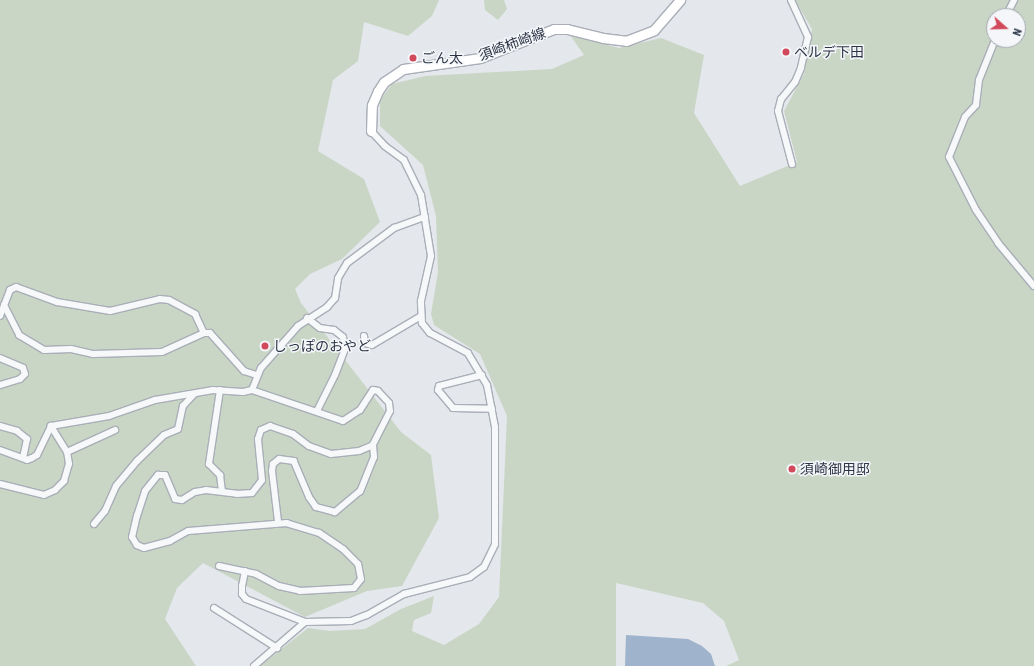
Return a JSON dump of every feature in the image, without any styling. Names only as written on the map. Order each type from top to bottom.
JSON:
[{"type":"main road","name":"須崎柿崎線","points":[[371,131],[372,105],[378,91],[384,82],[403,69],[480,58],[554,29],[567,29],[603,38],[626,41],[654,30],[680,0]]},
{"type":"street","points":[[791,0],[808,37],[801,68],[795,82],[781,99],[778,111],[792,164]]},
{"type":"street","points":[[992,48],[979,80],[976,105],[965,117],[949,157],[976,210],[998,243],[1034,286]]},
{"type":"street","points":[[245,571],[242,594],[246,599],[305,622],[351,621],[367,615],[404,594],[470,577],[484,566],[494,544],[494,427],[492,409],[482,375],[468,353],[424,328],[421,316],[421,301],[431,256],[421,195],[404,160],[385,146],[371,131]]},
{"type":"street","points":[[252,390],[256,375],[307,318],[327,307],[335,298],[338,278],[347,263],[394,228],[425,217]]},
{"type":"street","points":[[0,316],[10,290],[16,287],[57,302],[110,311],[155,300],[169,300],[195,314],[204,333]]},
{"type":"street","points":[[4,305],[20,335],[44,350],[71,350],[92,354],[162,352],[204,333],[210,333],[218,339],[244,371],[256,375]]},
{"type":"street","points":[[364,336],[365,343],[372,345],[421,316]]},
{"type":"street","points":[[307,318],[320,328],[334,330],[343,336],[345,349],[335,376],[317,411]]},
{"type":"street","points":[[0,358],[23,368],[25,374],[20,379],[0,385]]},
{"type":"street","points":[[482,375],[439,386],[438,390],[453,408],[492,409]]},
{"type":"street","points":[[220,390],[209,464],[220,475],[222,491]]},
{"type":"street","points":[[51,426],[109,416],[155,400],[220,390],[243,392],[252,390],[343,421],[360,410],[373,390],[378,391],[389,403],[390,411],[373,445],[374,457],[360,491],[335,512],[312,504],[294,462],[279,459],[273,464],[272,470],[278,521]]},
{"type":"street","points":[[94,524],[105,511],[116,486],[137,461],[164,435],[178,429],[183,406],[194,394]]},
{"type":"street","points":[[0,426],[17,431],[27,440],[23,458]]},
{"type":"street","points":[[0,484],[44,495],[54,490],[64,481],[69,464],[67,452],[51,426]]},
{"type":"street","points":[[0,450],[23,458],[32,458],[37,455],[51,426]]},
{"type":"street","points":[[219,566],[245,571],[268,579],[279,586],[300,591],[354,588],[359,585],[361,579],[358,564],[343,550],[319,533],[278,521],[188,531],[170,541],[144,548],[137,545],[132,537],[145,491],[158,475],[165,475],[175,499],[182,500],[195,492],[206,490],[246,494],[258,489],[262,480],[258,439],[261,430],[270,426],[293,434],[315,450],[331,454],[359,451],[373,445]]},
{"type":"street","points":[[67,452],[115,430]]},
{"type":"street","points":[[214,608],[277,648]]},
{"type":"street","points":[[254,666],[277,648],[305,622]]},
{"type":"green space","points":[[0,0],[439,0],[432,16],[408,36],[364,22],[358,61],[333,80],[318,151],[364,179],[380,222],[342,259],[310,274],[295,289],[301,303],[401,432],[431,455],[439,518],[402,586],[367,591],[305,617],[203,563],[177,588],[165,619],[196,666],[0,666]]},
{"type":"green space","points":[[484,0],[504,0],[507,9],[498,20],[485,10]]},
{"type":"green space","points":[[795,0],[1034,0],[1034,666],[726,666],[739,660],[724,621],[703,603],[616,583],[616,666],[260,666],[308,628],[330,631],[365,629],[401,609],[434,596],[431,613],[414,620],[412,631],[444,645],[479,624],[499,597],[507,416],[480,354],[434,325],[431,314],[438,272],[436,216],[423,165],[380,126],[380,100],[392,84],[425,76],[552,69],[584,55],[570,35],[619,48],[661,38],[704,55],[694,113],[740,186],[797,162],[784,111],[804,74],[812,29]]},
{"type":"water","points":[[626,635],[688,639],[702,646],[711,654],[715,666],[625,666]]},
{"type":"place","name":"ベルデ下田","points":[[786,52]]},
{"type":"place","name":"ごん太","points":[[413,58]]},
{"type":"place","name":"しっぽのおやど","points":[[265,346]]},
{"type":"place","name":"須崎御用邸","points":[[792,469]]}]
